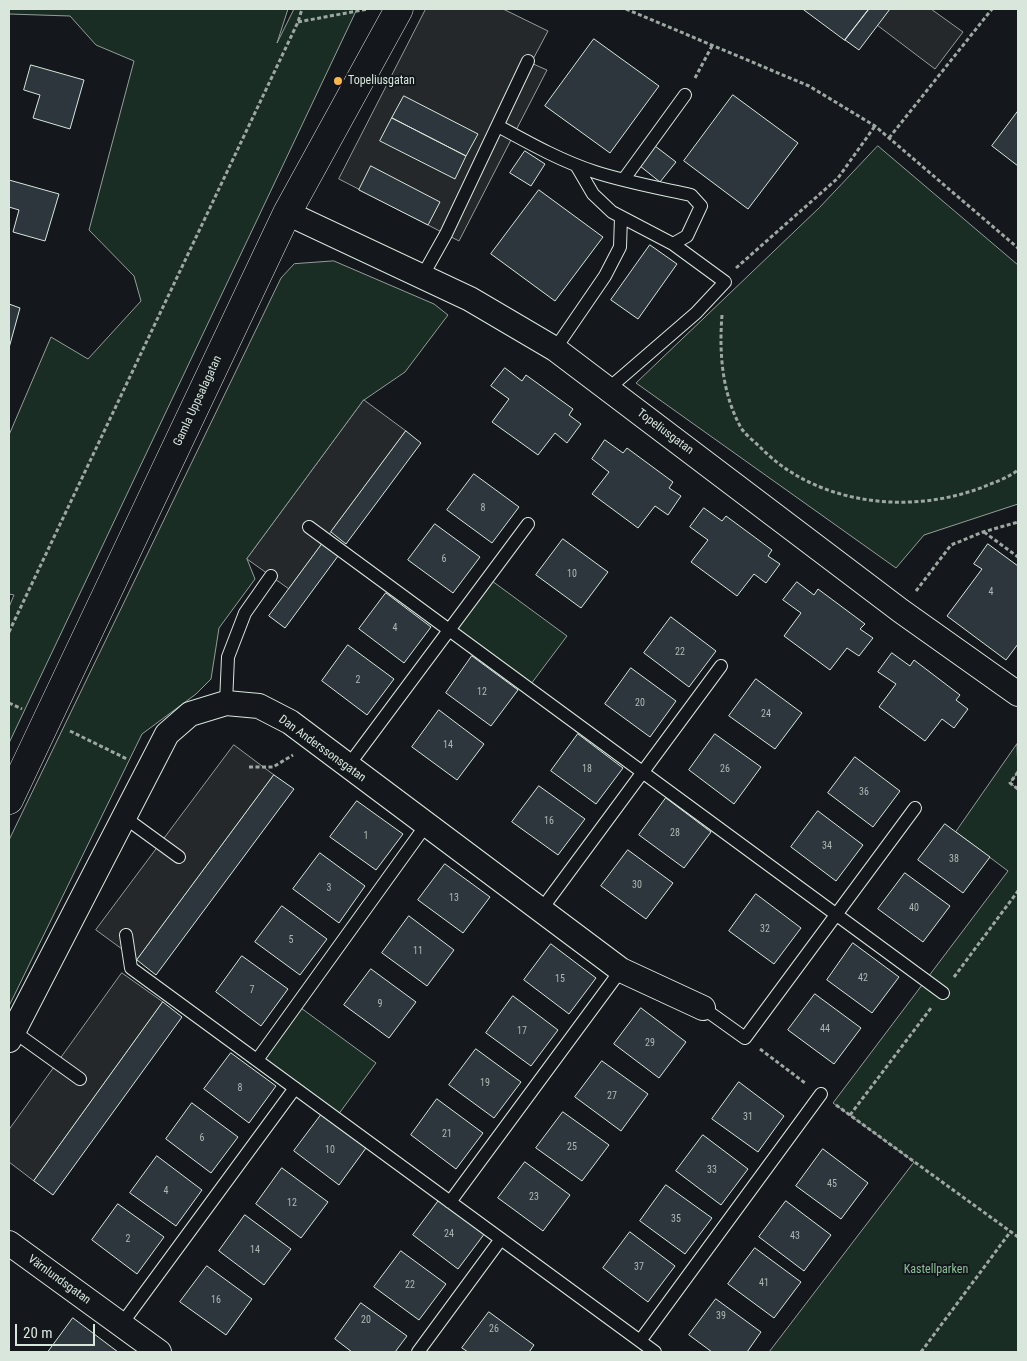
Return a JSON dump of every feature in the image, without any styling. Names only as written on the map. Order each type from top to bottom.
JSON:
[{"type":"street","name":"Gamla Uppsalagatan","points":[[9,800],[287,213],[398,9]]},
{"type":"street","name":"Topeliusgatan","points":[[287,213],[470,298],[555,349],[901,611],[1018,694]]},
{"type":"street","name":"Dan Anderssonsgatan","points":[[11,1035],[167,734],[190,714],[226,703],[259,706],[290,722],[621,970],[703,1008]]},
{"type":"street","name":"Värnlundsgatan","points":[[9,1243],[121,1325],[151,1350]]},
{"type":"lane","points":[[423,275],[446,234],[528,61]]},
{"type":"lane","points":[[624,179],[685,95]]},
{"type":"lane","points":[[498,126],[552,155],[576,165],[691,195],[701,206],[687,236],[673,244]]},
{"type":"lane","points":[[576,165],[593,194],[612,212],[673,244],[725,282],[696,313],[608,389]]},
{"type":"lane","points":[[555,349],[605,276],[620,247],[621,217]]},
{"type":"lane","points":[[348,766],[528,524]]},
{"type":"lane","points":[[309,527],[943,993]]},
{"type":"lane","points":[[226,703],[228,657],[245,613],[271,576]]},
{"type":"lane","points":[[541,910],[721,666]]},
{"type":"lane","points":[[703,1008],[745,1038],[915,808]]},
{"type":"lane","points":[[124,817],[180,858]]},
{"type":"lane","points":[[257,1060],[426,825]]},
{"type":"lane","points":[[126,935],[131,968],[655,1352]]},
{"type":"lane","points":[[450,1202],[621,970]]},
{"type":"lane","points":[[11,1035],[80,1079]]},
{"type":"lane","points":[[121,1325],[295,1088]]},
{"type":"lane","points":[[640,1341],[821,1094]]},
{"type":"lane","points":[[418,1352],[501,1240]]},
{"type":"path","points":[[9,632],[298,22],[302,9]]},
{"type":"path","points":[[298,22],[368,9]]},
{"type":"path","points":[[626,9],[809,86],[875,126],[1018,248]]},
{"type":"path","points":[[889,138],[992,9]]},
{"type":"path","points":[[685,95],[712,46]]},
{"type":"path","points":[[875,126],[838,178],[791,222],[743,260],[725,282],[721,323],[723,383],[740,428],[775,462],[816,486],[868,501],[920,502],[966,494],[1018,470]]},
{"type":"path","points":[[901,611],[951,545],[983,532],[1018,522]]},
{"type":"path","points":[[983,532],[1018,557]]},
{"type":"path","points":[[65,728],[149,769]]},
{"type":"path","points":[[249,767],[273,767],[316,742]]},
{"type":"path","points":[[1018,772],[1010,783],[1018,789]]},
{"type":"path","points":[[745,1038],[1018,1236]]},
{"type":"path","points":[[921,1352],[1011,1231]]},
{"type":"green space","points":[[9,9],[288,9],[277,43],[294,9],[357,9],[9,743],[9,607],[14,595],[9,594],[9,435],[51,337],[88,359],[141,301],[134,276],[89,230],[134,61],[96,45],[70,16],[9,14]]},
{"type":"green space","points":[[878,146],[1018,265],[1018,504],[924,535],[896,568],[636,383],[819,208]]},
{"type":"green space","points":[[334,261],[434,304],[448,315],[405,372],[364,400],[247,559],[255,579],[219,628],[211,679],[196,694],[142,734],[9,1006],[9,840],[281,278],[294,264]]},
{"type":"green space","points":[[488,578],[567,636],[528,688],[449,630]]},
{"type":"green space","name":"Kastellparken","points":[[1017,744],[1018,772],[1010,783],[1018,789],[1018,1352],[769,1352],[914,1162],[833,1103],[1008,871],[956,832]]},
{"type":"green space","points":[[301,1008],[376,1063],[338,1115],[264,1059]]},
{"type":"shaded area","points":[[426,9],[503,9],[548,31],[531,63],[547,70],[459,241],[339,179]]},
{"type":"shaded area","points":[[890,9],[931,9],[963,32],[935,69],[877,25]]},
{"type":"shaded area","points":[[364,400],[406,431],[289,589],[247,559]]},
{"type":"shaded area","points":[[234,745],[274,775],[137,960],[96,930]]},
{"type":"shaded area","points":[[122,973],[163,1002],[34,1181],[9,1162],[9,1130]]},
{"type":"building","points":[[803,9],[869,9],[845,40]]},
{"type":"building","points":[[869,9],[890,9],[859,50],[845,40]]},
{"type":"building","points":[[594,39],[659,86],[610,153],[545,106]]},
{"type":"building","points":[[31,65],[84,80],[70,129],[33,118],[40,95],[24,90]]},
{"type":"building","points":[[733,95],[798,143],[748,209],[684,161]]},
{"type":"building","points":[[404,96],[478,134],[466,156],[392,118]]},
{"type":"building","points":[[1018,111],[1018,166],[992,146]]},
{"type":"building","points":[[392,118],[466,156],[455,179],[380,141]]},
{"type":"building","points":[[655,146],[676,162],[660,182],[640,166]]},
{"type":"building","points":[[525,151],[545,164],[531,186],[510,173]]},
{"type":"building","points":[[371,166],[440,202],[428,225],[359,190]]},
{"type":"building","points":[[9,180],[59,194],[45,241],[13,232],[19,210],[9,207]]},
{"type":"building","points":[[539,190],[603,237],[555,301],[491,254]]},
{"type":"building","points":[[650,245],[677,264],[638,319],[611,300]]},
{"type":"building","points":[[9,304],[20,308],[9,348]]},
{"type":"building","points":[[505,368],[522,381],[526,375],[573,409],[569,415],[581,424],[567,443],[555,433],[538,455],[492,422],[509,399],[491,386]]},
{"type":"building","points":[[406,431],[421,443],[346,544],[331,532]]},
{"type":"building","points":[[605,440],[623,453],[627,448],[673,482],[669,488],[681,496],[668,515],[655,506],[638,528],[592,494],[609,472],[592,459]]},
{"type":"building","points":[[474,474],[519,507],[492,543],[447,510]]},
{"type":"building","points":[[704,508],[722,521],[726,516],[772,550],[768,556],[780,564],[766,583],[754,574],[737,596],[691,562],[708,540],[690,527]]},
{"type":"building","points":[[435,524],[480,557],[453,593],[408,560]]},
{"type":"building","points":[[563,539],[608,572],[581,608],[536,575]]},
{"type":"building","points":[[322,544],[338,556],[285,628],[269,616]]},
{"type":"building","points":[[988,544],[1018,566],[1018,644],[1006,660],[947,616],[982,569],[974,564]]},
{"type":"building","points":[[797,582],[814,595],[818,589],[865,624],[860,629],[873,638],[859,656],[847,648],[830,670],[784,636],[801,613],[783,600]]},
{"type":"building","points":[[386,593],[431,627],[404,663],[359,629]]},
{"type":"building","points":[[671,617],[716,651],[689,687],[644,653]]},
{"type":"building","points":[[348,645],[394,679],[367,715],[322,681]]},
{"type":"building","points":[[892,653],[910,666],[914,660],[960,695],[956,700],[968,709],[954,728],[942,719],[925,741],[879,707],[896,684],[878,672]]},
{"type":"building","points":[[472,656],[518,690],[491,726],[446,693]]},
{"type":"building","points":[[631,668],[676,701],[650,737],[605,704]]},
{"type":"building","points":[[756,679],[802,713],[775,749],[729,716]]},
{"type":"building","points":[[439,710],[484,744],[457,780],[412,747]]},
{"type":"building","points":[[578,734],[623,768],[596,804],[551,771]]},
{"type":"building","points":[[715,734],[761,767],[734,804],[689,770]]},
{"type":"building","points":[[855,757],[900,791],[873,827],[828,793]]},
{"type":"building","points":[[274,775],[294,789],[156,975],[137,960]]},
{"type":"building","points":[[539,786],[585,819],[558,855],[512,822]]},
{"type":"building","points":[[666,798],[711,832],[684,868],[639,835]]},
{"type":"building","points":[[357,801],[403,834],[376,870],[330,837]]},
{"type":"building","points":[[818,811],[863,845],[836,881],[791,847]]},
{"type":"building","points":[[945,824],[990,857],[963,893],[918,860]]},
{"type":"building","points":[[628,850],[673,883],[646,919],[601,886]]},
{"type":"building","points":[[320,853],[365,886],[339,923],[293,889]]},
{"type":"building","points":[[445,864],[490,897],[463,933],[418,900]]},
{"type":"building","points":[[905,873],[950,906],[923,942],[878,909]]},
{"type":"building","points":[[756,894],[801,928],[774,964],[729,931]]},
{"type":"building","points":[[282,906],[327,939],[300,975],[255,942]]},
{"type":"building","points":[[409,916],[454,950],[427,986],[382,953]]},
{"type":"building","points":[[853,943],[899,977],[872,1013],[827,980]]},
{"type":"building","points":[[551,944],[596,978],[569,1014],[524,980]]},
{"type":"building","points":[[242,956],[288,989],[261,1026],[216,992]]},
{"type":"building","points":[[371,969],[416,1002],[389,1038],[344,1005]]},
{"type":"building","points":[[815,994],[861,1028],[834,1064],[788,1030]]},
{"type":"building","points":[[513,996],[558,1030],[531,1066],[486,1033]]},
{"type":"building","points":[[163,1002],[182,1017],[53,1195],[34,1181]]},
{"type":"building","points":[[641,1008],[686,1042],[659,1078],[614,1044]]},
{"type":"building","points":[[476,1049],[521,1082],[494,1118],[449,1085]]},
{"type":"building","points":[[231,1053],[276,1086],[249,1123],[204,1089]]},
{"type":"building","points":[[602,1061],[648,1094],[621,1131],[575,1097]]},
{"type":"building","points":[[739,1082],[784,1116],[758,1152],[712,1119]]},
{"type":"building","points":[[437,1099],[483,1133],[456,1169],[411,1135]]},
{"type":"building","points":[[192,1103],[238,1137],[211,1173],[166,1139]]},
{"type":"building","points":[[563,1112],[609,1145],[582,1181],[536,1148]]},
{"type":"building","points":[[321,1115],[366,1148],[339,1185],[294,1151]]},
{"type":"building","points":[[703,1135],[748,1169],[721,1205],[676,1171]]},
{"type":"building","points":[[823,1149],[868,1183],[841,1219],[796,1186]]},
{"type":"building","points":[[157,1156],[202,1190],[176,1226],[130,1193]]},
{"type":"building","points":[[525,1162],[570,1195],[543,1231],[498,1198]]},
{"type":"building","points":[[282,1168],[328,1202],[301,1238],[256,1204]]},
{"type":"building","points":[[666,1185],[712,1218],[685,1254],[640,1221]]},
{"type":"building","points":[[440,1199],[485,1233],[458,1269],[413,1235]]},
{"type":"building","points":[[786,1201],[831,1235],[804,1271],[759,1237]]},
{"type":"building","points":[[118,1204],[164,1237],[137,1274],[92,1240]]},
{"type":"building","points":[[245,1215],[291,1249],[264,1285],[219,1251]]},
{"type":"building","points":[[630,1232],[675,1266],[648,1302],[603,1268]]},
{"type":"building","points":[[755,1248],[801,1282],[774,1318],[728,1284]]},
{"type":"building","points":[[401,1251],[446,1284],[419,1320],[374,1287]]},
{"type":"building","points":[[207,1266],[252,1299],[226,1335],[180,1302]]},
{"type":"building","points":[[716,1299],[761,1332],[747,1352],[712,1352],[689,1335]]},
{"type":"building","points":[[361,1303],[407,1336],[395,1352],[352,1352],[335,1339]]},
{"type":"building","points":[[489,1312],[534,1345],[529,1352],[468,1352],[462,1348]]},
{"type":"building","points":[[73,1318],[118,1352],[48,1352]]},
{"type":"place","name":"Topeliusgatan","points":[[338,81]]}]
